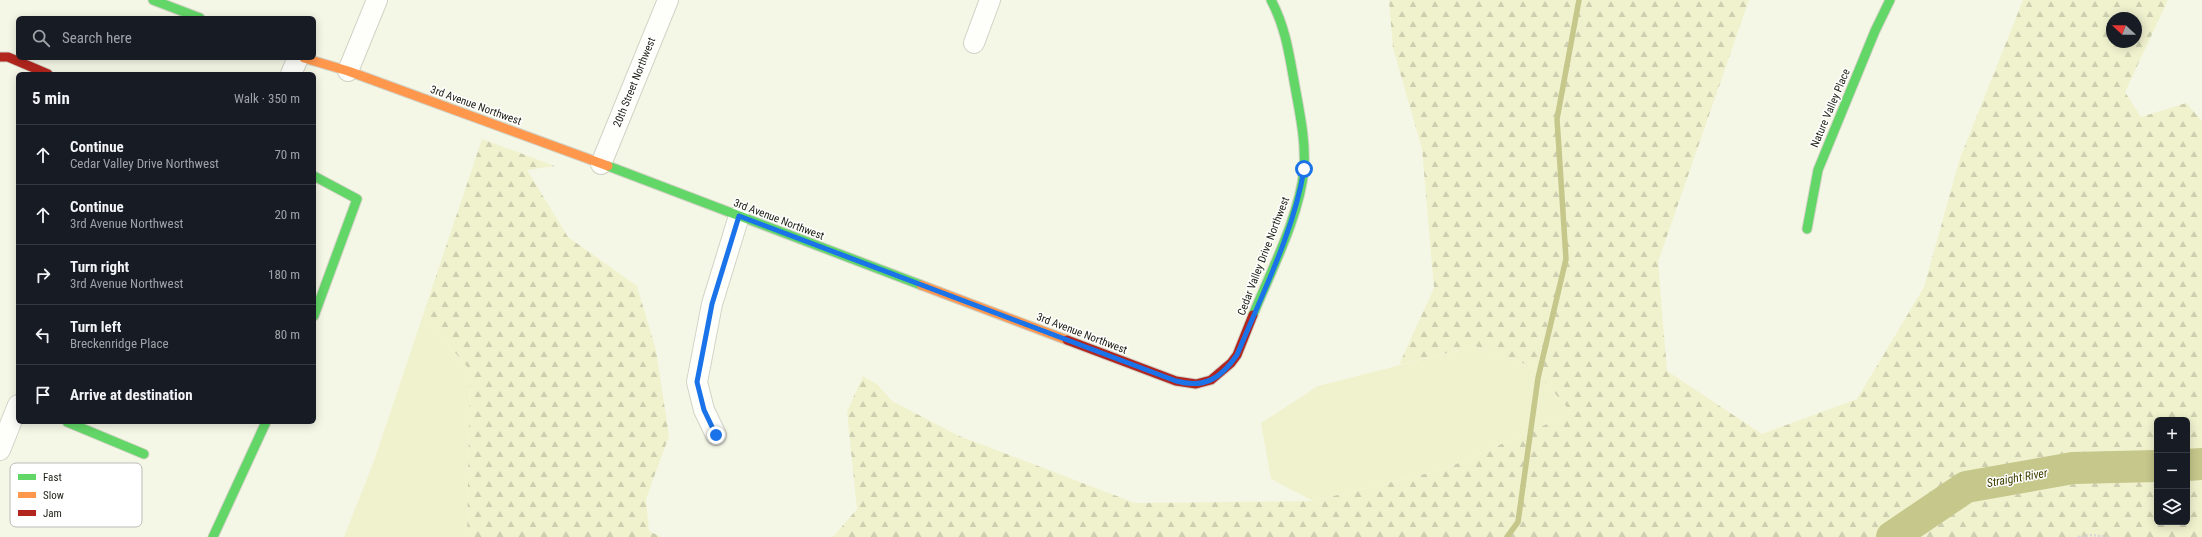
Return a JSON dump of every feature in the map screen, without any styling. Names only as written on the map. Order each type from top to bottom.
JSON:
[{"type":"street","points":[[153,0],[195,16]]},
{"type":"street","points":[[348,71],[377,0]]},
{"type":"street","name":"20th Street Northwest","points":[[601,164],[668,0]]},
{"type":"street","points":[[974,43],[990,0]]},
{"type":"street","name":"Cedar Valley Drive Northwest","points":[[1237,355],[1291,222],[1300,193],[1304,169],[1304,139],[1286,37],[1278,13],[1271,0]]},
{"type":"street","name":"Nature Valley Place","points":[[1807,229],[1818,170],[1875,31],[1890,0]]},
{"type":"street","points":[[0,57],[8,57],[43,72]]},
{"type":"street","points":[[292,72],[297,60]]},
{"type":"street","name":"3rd Avenue Northwest","points":[[311,60],[348,71],[601,164],[1176,381],[1200,383],[1214,379],[1226,370],[1237,355]]},
{"type":"street","points":[[316,177],[357,199],[316,311]]},
{"type":"street","points":[[716,435],[704,410],[697,382],[712,304],[739,216]]},
{"type":"street","points":[[0,450],[16,410]]},
{"type":"street","points":[[72,424],[144,454]]},
{"type":"street","points":[[213,537],[265,424]]},
{"type":"path","points":[[2078,537],[2092,535],[2110,537]]},
{"type":"green space","points":[[1389,0],[1749,0],[1658,262],[1667,371],[1762,434],[1857,399],[1924,287],[1960,158],[2023,0],[2168,0],[2125,92],[2141,117],[2186,103],[2202,121],[2202,537],[833,537],[857,509],[847,412],[863,376],[878,385],[892,401],[957,435],[1135,503],[1313,501],[1421,475],[1454,465],[1572,413],[1531,366],[1475,346],[1399,365],[1434,288],[1422,149],[1393,48]]},
{"type":"green space","points":[[482,139],[555,166],[527,170],[568,237],[637,286],[656,350],[669,436],[646,499],[649,531],[661,537],[467,537],[470,370],[423,315]]},
{"type":"green space","points":[[423,315],[470,370],[467,537],[344,537],[374,461]]},
{"type":"green space","points":[[1475,346],[1531,366],[1572,413],[1454,465],[1421,475],[1313,501],[1271,479],[1261,423],[1318,386]]},
{"type":"waterway","points":[[1507,537],[1518,522],[1538,378],[1566,259],[1557,119],[1579,0]]},
{"type":"waterway","name":"Straight River","points":[[2190,465],[2202,464]]},
{"type":"waterway","name":"Straight River","points":[[1892,537],[1966,487],[2073,468],[2154,466]]},
{"type":"traffic: fast","points":[[153,0],[195,16]]},
{"type":"traffic: fast","points":[[1253,315],[1291,224],[1297,205],[1304,169],[1303,136],[1290,60],[1280,20],[1271,0]]},
{"type":"traffic: fast","points":[[1807,229],[1818,170],[1875,31],[1890,0]]},
{"type":"traffic: fast","points":[[608,166],[921,285]]},
{"type":"traffic: fast","points":[[316,177],[357,199],[316,311]]},
{"type":"traffic: fast","points":[[72,424],[144,454]]},
{"type":"traffic: fast","points":[[213,537],[265,424]]},
{"type":"traffic: slow","points":[[311,60],[348,71],[608,166]]},
{"type":"traffic: slow","points":[[921,285],[1067,340]]},
{"type":"traffic: jam","points":[[0,57],[8,57],[43,72]]},
{"type":"traffic: jam","points":[[1067,340],[1176,381],[1196,384],[1211,380],[1231,363],[1237,355],[1253,315]]},
{"type":"route","points":[[716,435],[704,410],[697,382],[702,346],[712,304],[739,216],[1176,381],[1184,383],[1200,383],[1214,379],[1226,370],[1237,355],[1291,222],[1300,193],[1304,169]]}]
